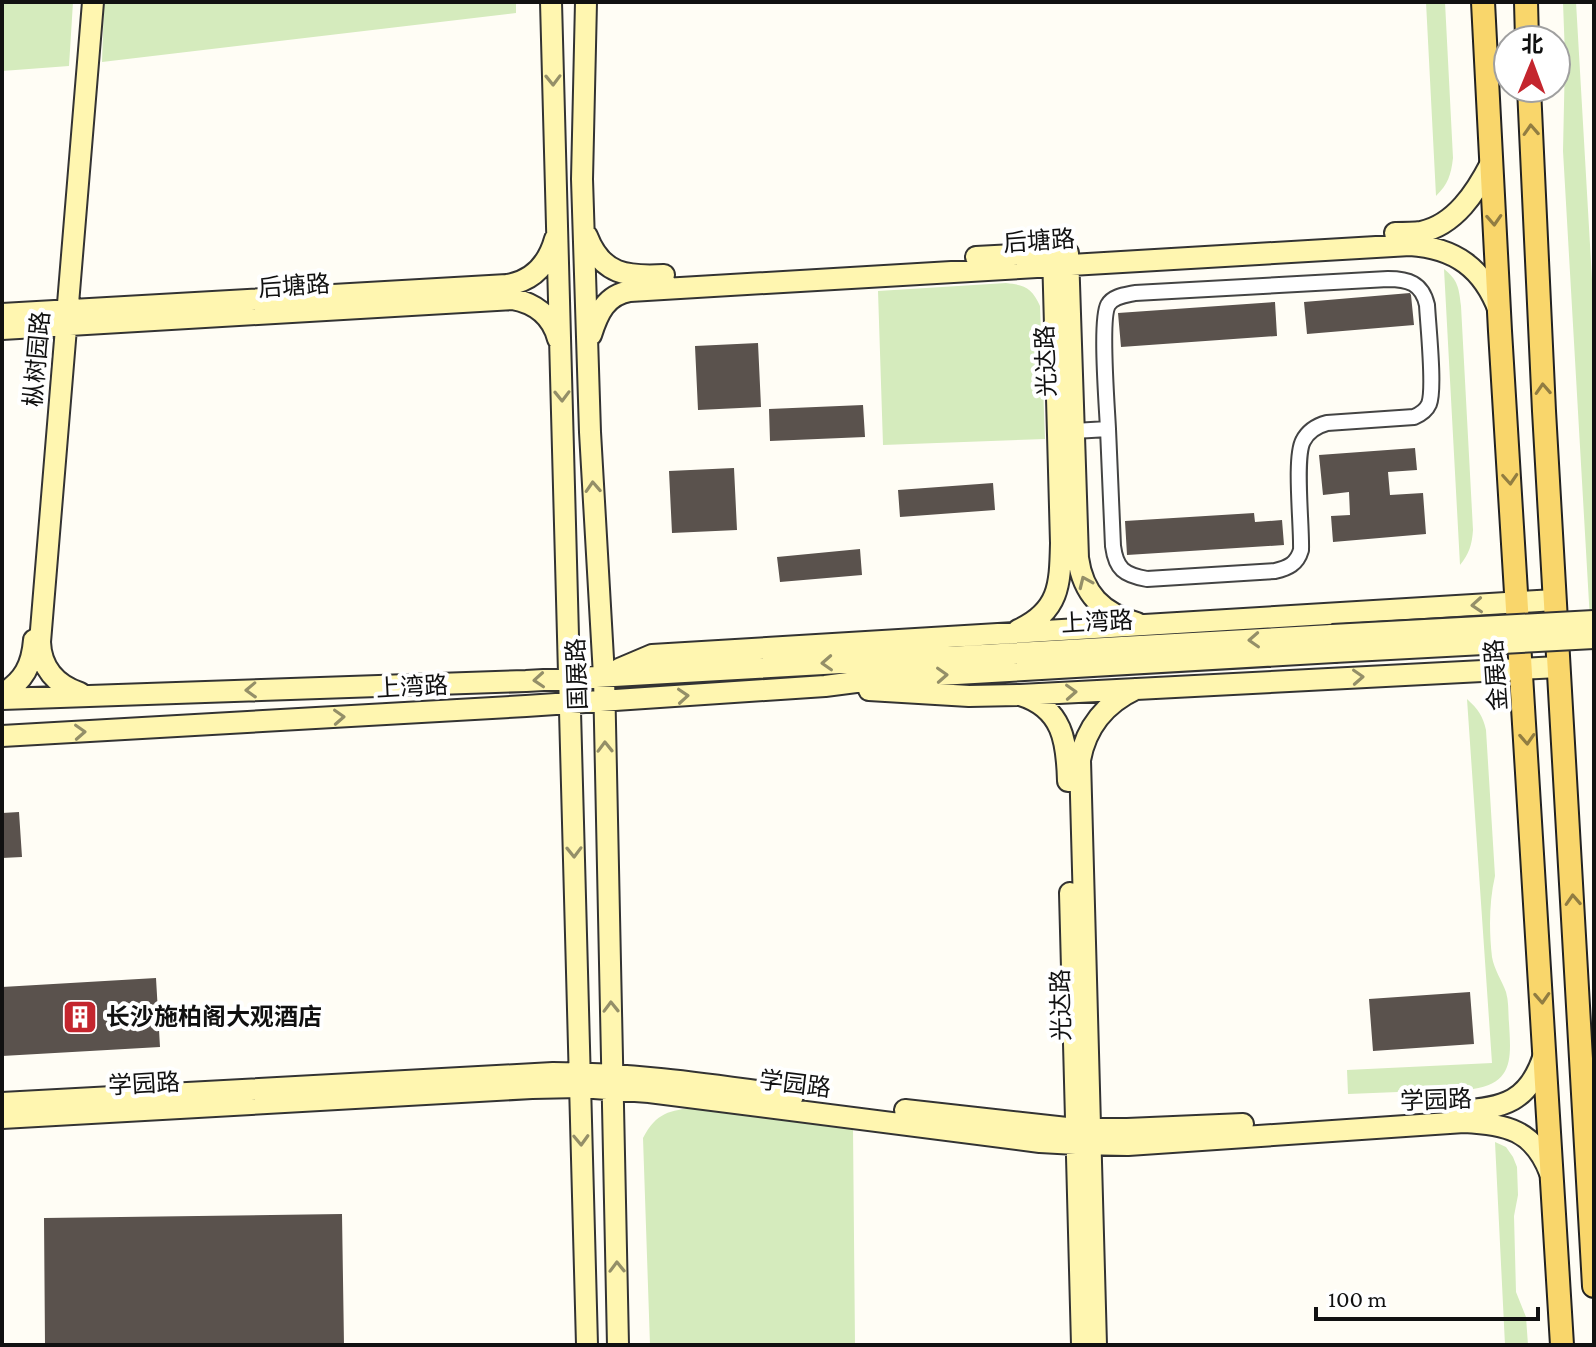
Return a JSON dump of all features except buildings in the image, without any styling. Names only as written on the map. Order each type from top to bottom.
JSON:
[{"type":"main road","name":"金展路","points":[[1483,2],[1562,1345]]},
{"type":"main road","points":[[1526,2],[1527,24]]},
{"type":"main road","points":[[1530,104],[1544,411],[1594,1286]]},
{"type":"street","name":"枞树园路","points":[[86,2],[41,653],[45,667],[57,681],[73,691],[88,695]]},
{"type":"street","name":"枞树园路","points":[[2,697],[24,677],[33,654],[93,2]]},
{"type":"street","name":"国展路","points":[[551,2],[587,1345]]},
{"type":"street","name":"国展路","points":[[586,2],[582,179],[587,350],[604,676],[618,1345]]},
{"type":"street","name":"后塘路","points":[[587,350],[601,310],[617,293],[1420,232],[1434,228],[1460,209],[1473,195],[1491,163]]},
{"type":"street","name":"后塘路","points":[[584,228],[595,254],[604,264],[630,276],[1424,246],[1452,253],[1472,269],[1490,291],[1499,313]]},
{"type":"street","name":"后塘路","points":[[2,329],[64,318],[521,283],[532,276],[550,255],[557,232]]},
{"type":"street","name":"光达路","points":[[1061,259],[1074,431],[1080,574],[1095,600],[1108,611],[1145,625]]},
{"type":"street","name":"光达路","points":[[1009,633],[1031,624],[1048,609],[1061,574],[1061,259]]},
{"type":"street","points":[[1401,279],[1420,287],[1425,295],[1431,387],[1428,406],[1423,413],[1414,417],[1327,423],[1317,426],[1303,439],[1299,460],[1301,550],[1295,563],[1286,568],[1147,579],[1132,577],[1121,569],[1113,546],[1108,429],[1104,325],[1107,306],[1113,299],[1135,293],[1401,279]]},
{"type":"street","name":"后塘路","points":[[2,314],[64,318],[512,299],[532,306],[551,321],[561,351]]},
{"type":"street","points":[[1074,431],[1108,429]]},
{"type":"street","name":"上湾路","points":[[604,676],[652,655],[1555,600]]},
{"type":"street","name":"上湾路","points":[[2,736],[825,686],[887,678],[1594,621]]},
{"type":"street","name":"上湾路","points":[[2,697],[510,681],[1333,644],[1594,638]]},
{"type":"street","name":"上湾路","points":[[825,686],[969,696],[1020,695],[1559,667]]},
{"type":"street","name":"光达路","points":[[1082,1345],[1080,760],[1088,731],[1121,697],[1138,688]]},
{"type":"street","name":"光达路","points":[[1020,695],[1031,698],[1046,709],[1063,733],[1067,749],[1083,1137],[1096,1345]]},
{"type":"street","name":"学园路","points":[[2,1103],[486,1075],[613,1081],[1040,1142],[1502,1106],[1534,1080],[1545,1051]]},
{"type":"street","name":"学园路","points":[[2,1118],[501,1089],[579,1080]]},
{"type":"street","name":"学园路","points":[[1083,1137],[1128,1145],[1464,1122],[1492,1124],[1514,1130],[1533,1143],[1553,1181]]},
{"type":"green space","points":[[2,2],[73,2],[69,66],[2,71]]},
{"type":"green space","points":[[104,2],[516,2],[516,13],[102,62]]},
{"type":"green space","points":[[1426,2],[1445,2],[1453,158],[1448,179],[1436,196]]},
{"type":"green space","points":[[1563,2],[1576,2],[1594,314],[1594,690],[1563,151],[1564,104],[1572,104],[1572,24],[1564,24]]},
{"type":"green space","points":[[1444,269],[1457,285],[1461,306],[1473,530],[1470,549],[1460,565]]},
{"type":"green space","points":[[1006,283],[1027,288],[1040,306],[1045,439],[883,445],[878,291]]},
{"type":"green space","points":[[1467,699],[1480,713],[1486,730],[1495,876],[1490,937],[1493,961],[1508,1000],[1510,1047],[1507,1066],[1496,1081],[1473,1089],[1348,1094],[1347,1070],[1492,1063]]},
{"type":"green space","points":[[696,1107],[853,1128],[855,1345],[650,1345],[643,1138],[653,1123],[665,1114]]},
{"type":"green space","points":[[1495,1142],[1506,1147],[1517,1167],[1518,1195],[1514,1216],[1516,1292],[1526,1317],[1528,1345],[1505,1345]]},
{"type":"place","name":"长沙施柏阁大观酒店","points":[[80,1017]]}]
